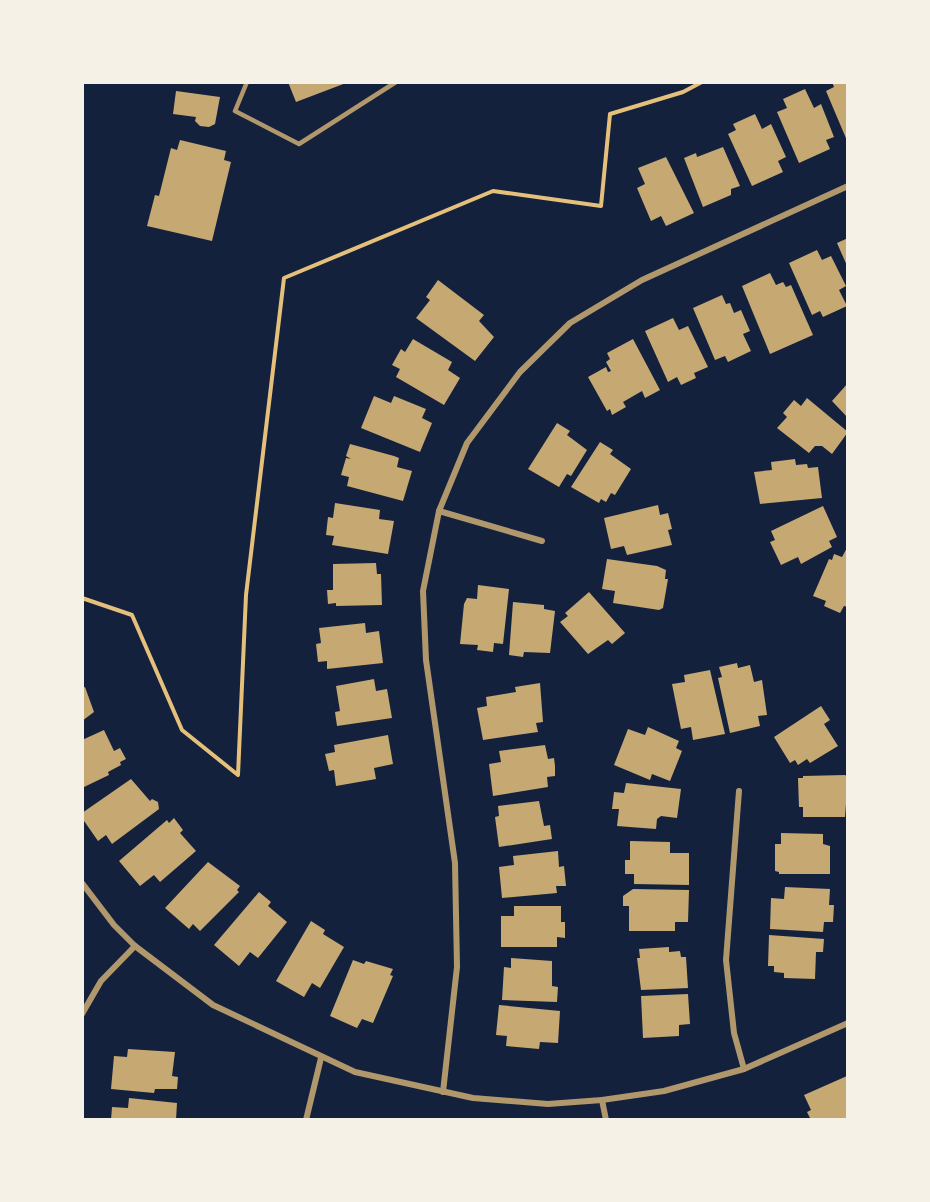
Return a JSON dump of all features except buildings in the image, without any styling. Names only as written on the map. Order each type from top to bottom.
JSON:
[{"type":"street","points":[[443,1092],[457,967],[455,863],[426,660],[423,591],[439,511],[467,442],[520,372],[570,323],[642,280],[848,186]]},
{"type":"street","points":[[439,511],[542,541]]},
{"type":"street","points":[[739,791],[726,960],[734,1033],[744,1069]]},
{"type":"street","points":[[82,884],[114,925],[135,946],[154,963],[213,1005],[321,1058],[355,1072],[473,1098],[548,1104],[602,1100],[664,1091],[744,1069],[848,1023]]},
{"type":"street","points":[[82,1014],[101,981],[135,946]]},
{"type":"street","points":[[306,1119],[321,1058]]},
{"type":"street","points":[[602,1100],[606,1119]]},
{"type":"lane","points":[[247,82],[235,111],[299,144],[396,82]]},
{"type":"path","points":[[82,598],[132,615],[182,730],[238,775],[246,595],[284,278],[492,191],[601,206],[610,114],[683,92],[702,82]]}]
